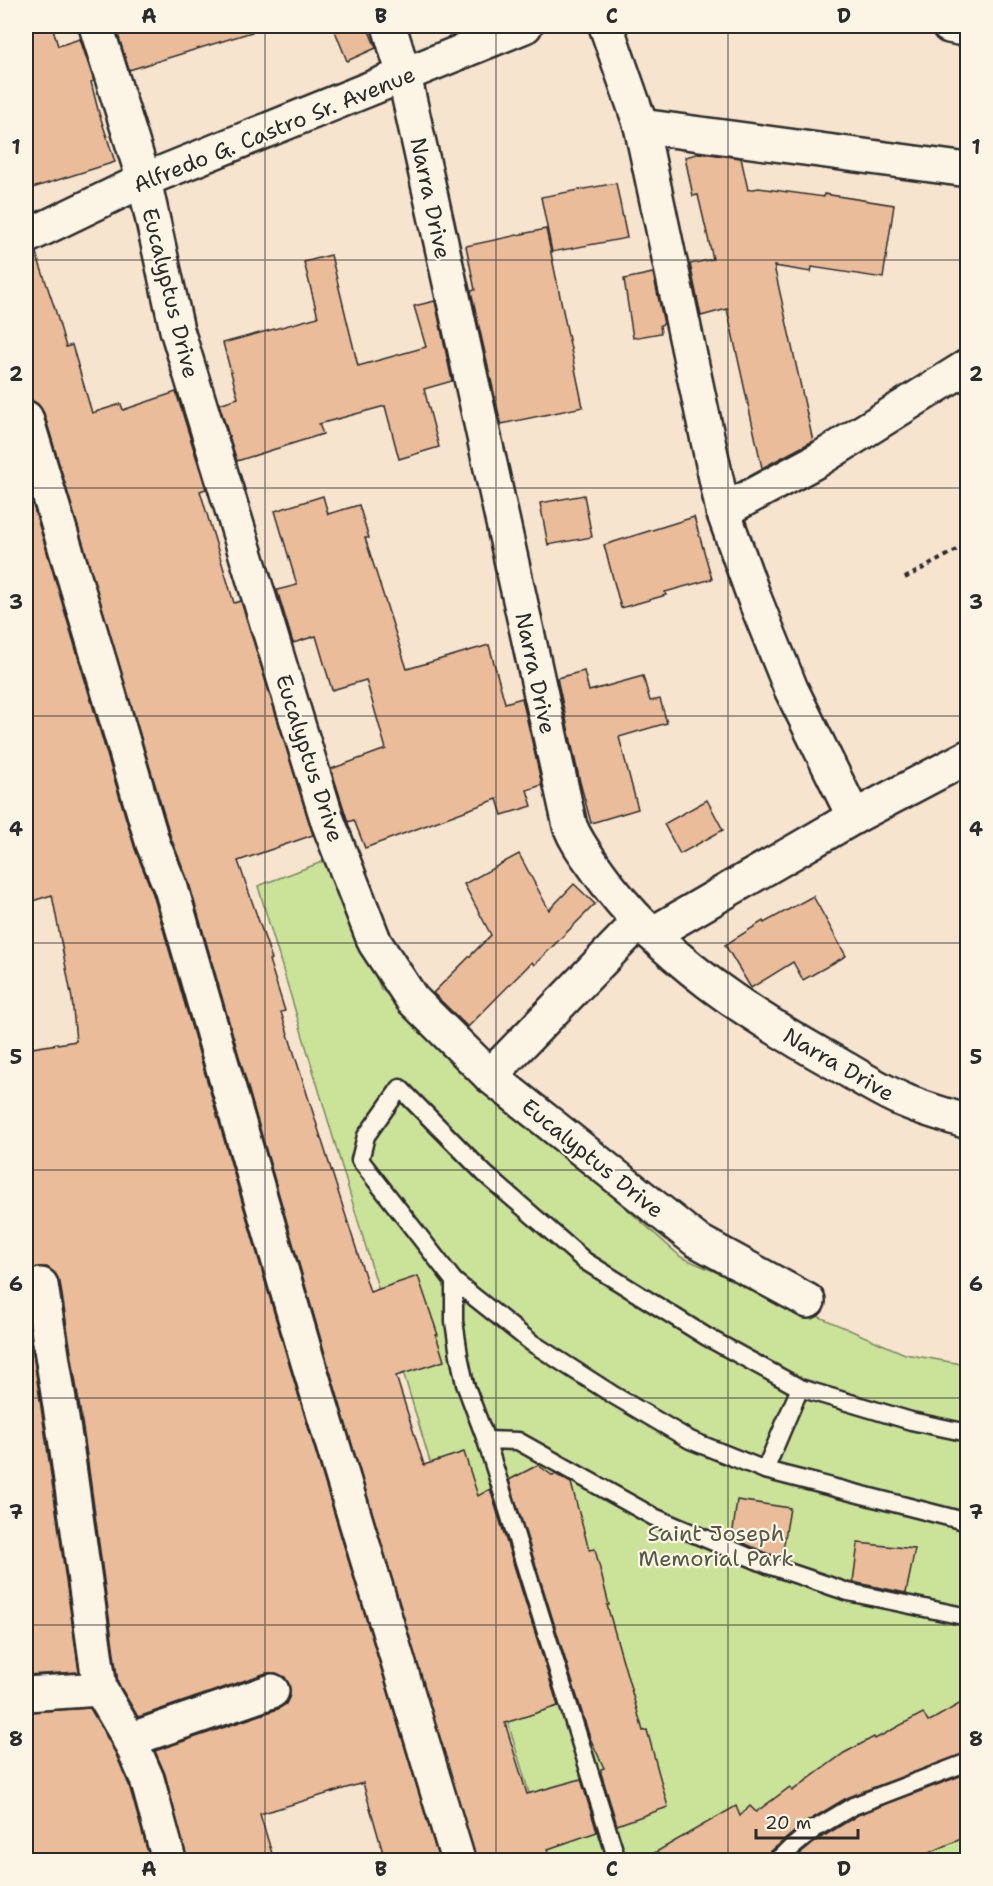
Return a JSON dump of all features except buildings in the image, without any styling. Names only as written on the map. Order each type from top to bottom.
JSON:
[{"type":"street","name":"Eucalyptus Drive","points":[[96,26],[144,180],[177,330],[328,822],[375,943],[412,999],[490,1076],[696,1240],[808,1301]]},
{"type":"street","name":"Narra Drive","points":[[389,26],[404,75],[570,826],[576,842],[605,882],[646,928],[691,969],[731,999],[804,1046],[902,1100],[968,1122]]},
{"type":"street","name":"Alfredo G. Castro Sr. Avenue","points":[[26,237],[144,180],[525,26]]},
{"type":"street","points":[[606,26],[641,126],[723,511],[755,600],[791,689],[854,817]]},
{"type":"street","points":[[949,26],[968,30]]},
{"type":"street","points":[[641,126],[968,170]]},
{"type":"street","points":[[723,511],[818,460],[968,366]]},
{"type":"street","points":[[26,418],[153,844],[171,888],[307,1359],[458,1860]]},
{"type":"street","points":[[490,1076],[646,928],[968,757]]},
{"type":"street","points":[[41,1286],[66,1444],[100,1689],[129,1740],[147,1779],[169,1860]]},
{"type":"street","points":[[26,1694],[100,1689]]},
{"type":"street","points":[[129,1740],[272,1691]]},
{"type":"lane","points":[[968,1433],[911,1421],[800,1388],[707,1337],[585,1261],[485,1174],[400,1088],[366,1136],[360,1160],[454,1281],[532,1343],[690,1440],[765,1470],[968,1522]]},
{"type":"lane","points":[[454,1281],[454,1321],[465,1384],[486,1440],[617,1860]]},
{"type":"lane","points":[[765,1470],[800,1388]]},
{"type":"lane","points":[[486,1440],[518,1441],[654,1517],[768,1566],[848,1592],[968,1617]]},
{"type":"lane","points":[[777,1860],[813,1830],[853,1806],[968,1762]]},
{"type":"path","points":[[906,578],[968,544]]},
{"type":"green space","name":"Saint Joseph Memorial Park","points":[[330,859],[381,989],[681,1257],[905,1354],[967,1365],[967,1860],[549,1860],[258,886]]}]
